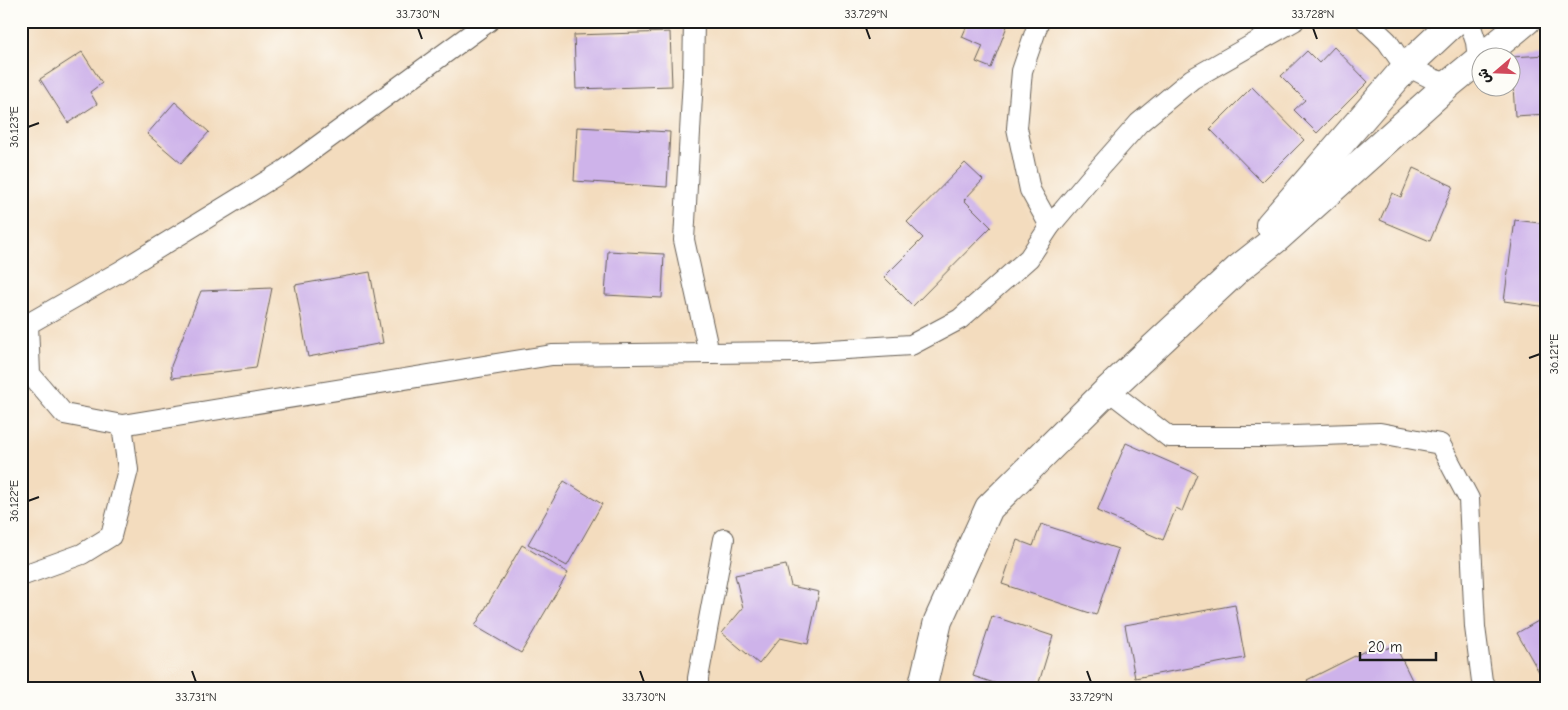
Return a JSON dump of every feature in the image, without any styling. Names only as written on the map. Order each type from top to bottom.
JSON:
[{"type":"main road","points":[[1238,268],[1268,228],[1407,66],[1455,21]]},
{"type":"main road","points":[[1492,48],[1526,21]]},
{"type":"main road","points":[[922,689],[938,621],[989,508],[1108,390],[1238,268],[1276,239],[1470,66]]},
{"type":"street","points":[[489,21],[285,170],[118,272],[24,326],[30,374],[64,414],[122,425],[552,355],[797,352],[911,345],[960,319],[1029,258],[1050,226],[1092,175],[1139,123],[1192,79],[1294,21]]},
{"type":"street","points":[[694,21],[693,78],[684,240],[709,353]]},
{"type":"street","points":[[1039,21],[1022,72],[1017,128],[1030,190],[1050,226]]},
{"type":"street","points":[[1366,21],[1387,41],[1407,66],[1433,79],[1450,84]]},
{"type":"street","points":[[1469,21],[1477,48]]},
{"type":"street","points":[[1108,390],[1169,437],[1265,437],[1380,433],[1440,444],[1468,499],[1474,627],[1482,681],[1486,689]]},
{"type":"street","points":[[21,576],[82,554],[111,536],[128,470],[122,425]]},
{"type":"street","points":[[698,689],[698,678],[724,540]]},
{"type":"building","points":[[969,21],[1009,21],[991,68],[976,62],[983,46],[962,37]]},
{"type":"building","points":[[670,32],[672,86],[576,89],[574,35]]},
{"type":"building","points":[[1334,47],[1368,82],[1317,133],[1294,110],[1305,100],[1281,76],[1307,51],[1319,63]]},
{"type":"building","points":[[82,52],[102,83],[90,92],[97,104],[68,123],[40,79]]},
{"type":"building","points":[[1547,55],[1547,114],[1515,116],[1514,98],[1520,98],[1520,56]]},
{"type":"building","points":[[1252,87],[1304,140],[1262,182],[1210,129]]},
{"type":"building","points":[[175,102],[209,132],[181,163],[147,134]]},
{"type":"building","points":[[577,127],[670,132],[667,187],[574,181]]},
{"type":"building","points":[[965,163],[983,180],[964,200],[991,227],[913,306],[884,277],[923,238],[907,222]]},
{"type":"building","points":[[1413,168],[1453,186],[1430,241],[1380,220],[1392,193],[1401,197]]},
{"type":"building","points":[[1515,220],[1547,224],[1547,307],[1504,301]]},
{"type":"building","points":[[608,251],[664,254],[662,298],[605,295]]},
{"type":"building","points":[[370,272],[383,343],[308,357],[295,285]]},
{"type":"building","points":[[272,288],[256,368],[172,378],[171,366],[201,291]]},
{"type":"building","points":[[1126,443],[1197,474],[1182,511],[1176,508],[1163,540],[1097,511]]},
{"type":"building","points":[[564,481],[602,504],[567,566],[528,544]]},
{"type":"building","points":[[1041,524],[1118,549],[1096,615],[1002,584],[1017,540],[1033,546]]},
{"type":"building","points":[[522,545],[568,573],[521,653],[475,626]]},
{"type":"building","points":[[786,565],[791,586],[819,592],[808,644],[780,638],[759,664],[722,633],[743,608],[735,575]]},
{"type":"building","points":[[1235,605],[1245,658],[1135,678],[1125,625]]},
{"type":"building","points":[[992,616],[1053,636],[1037,689],[1012,689],[973,676]]},
{"type":"building","points":[[1547,616],[1547,677],[1543,679],[1517,633]]},
{"type":"building","points":[[1383,642],[1386,649],[1395,645],[1413,682],[1403,687],[1404,689],[1312,689],[1307,680]]}]
